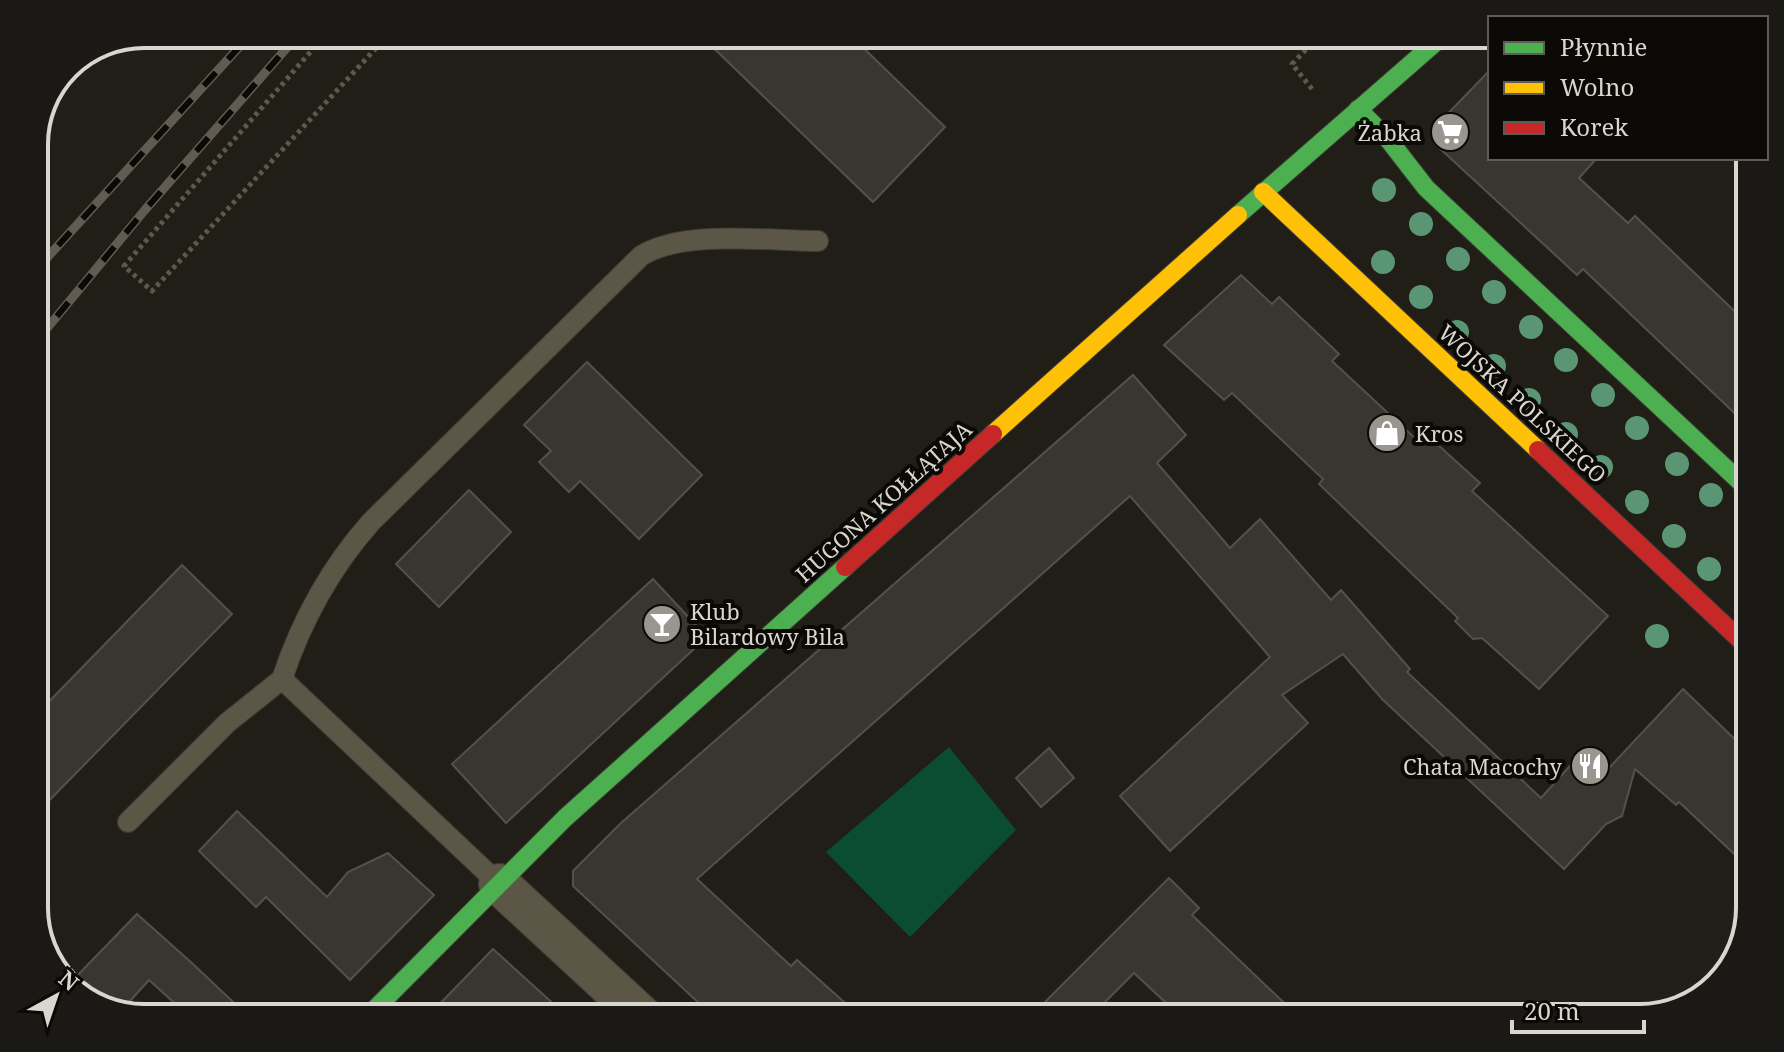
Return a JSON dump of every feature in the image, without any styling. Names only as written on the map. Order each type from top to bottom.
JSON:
[{"type":"street","name":"HUGONA KOŁŁĄTAJA","points":[[380,1004],[565,818],[1263,192],[1429,48]]},
{"type":"street","points":[[1358,109],[1388,139],[1426,188],[1736,478]]},
{"type":"street","name":"WOJSKA POLSKIEGO","points":[[1263,192],[1736,636]]},
{"type":"street","points":[[499,884],[629,1004]]},
{"type":"lane","points":[[128,822],[227,723],[282,679],[323,587],[350,545],[641,256],[656,247],[679,241],[818,241]]},
{"type":"lane","points":[[282,679],[499,884]]},
{"type":"path","points":[[314,48],[124,266],[152,291],[376,48]]},
{"type":"path","points":[[1297,72],[1293,61],[1306,48]]},
{"type":"green space","points":[[949,747],[1016,830],[910,937],[826,852]]},
{"type":"building","points":[[714,48],[863,48],[945,127],[873,202]]},
{"type":"building","points":[[1488,72],[1488,160],[1595,160],[1579,178],[1628,223],[1635,216],[1736,313],[1736,415],[1583,269],[1577,275],[1435,144],[1434,128]]},
{"type":"building","points":[[1241,275],[1272,304],[1279,297],[1339,354],[1332,361],[1418,441],[1426,434],[1480,483],[1472,491],[1608,616],[1539,689],[1482,638],[1473,639],[1455,621],[1458,618],[1319,484],[1323,479],[1232,393],[1224,400],[1164,345]]},
{"type":"building","points":[[587,362],[702,475],[639,539],[580,481],[569,492],[539,462],[551,451],[524,425]]},
{"type":"building","points":[[1133,375],[1186,435],[1157,463],[1230,548],[1260,519],[1331,600],[1341,590],[1410,669],[1407,672],[1541,798],[1587,747],[1609,768],[1683,689],[1736,740],[1736,856],[1679,802],[1676,805],[1635,769],[1622,816],[1606,824],[1564,869],[1382,699],[1343,654],[1282,695],[1308,723],[1170,851],[1120,796],[1270,657],[1130,496],[697,879],[791,966],[797,960],[846,1004],[700,1004],[573,886],[573,871],[621,823]]},
{"type":"building","points":[[469,490],[511,532],[439,607],[396,564]]},
{"type":"building","points":[[182,565],[232,614],[48,802],[48,703]]},
{"type":"building","points":[[653,579],[707,637],[506,823],[452,764]]},
{"type":"building","points":[[1049,748],[1074,778],[1041,807],[1016,778]]},
{"type":"building","points":[[237,811],[327,897],[348,872],[388,853],[434,895],[350,980],[266,897],[256,907],[199,851]]},
{"type":"building","points":[[1169,878],[1199,908],[1192,915],[1285,1004],[1167,1004],[1134,973],[1103,1004],[1043,1004]]},
{"type":"building","points":[[137,914],[235,1004],[176,1004],[149,980],[129,1003],[96,991],[96,956]]},
{"type":"building","points":[[493,949],[554,1004],[440,1004]]},
{"type":"railway","points":[[48,257],[238,48]]},
{"type":"railway","points":[[48,327],[144,211],[287,48]]},
{"type":"traffic: fast","points":[[1238,215],[1429,48]]},
{"type":"traffic: fast","points":[[1358,109],[1388,139],[1426,188],[1736,478]]},
{"type":"traffic: fast","points":[[380,1004],[565,818],[845,567]]},
{"type":"traffic: slow","points":[[1263,192],[1538,450]]},
{"type":"traffic: slow","points":[[993,434],[1238,215]]},
{"type":"traffic: jam","points":[[845,567],[993,434]]},
{"type":"traffic: jam","points":[[1538,450],[1736,636]]},
{"type":"place","name":"Żabka","points":[[1450,132]]},
{"type":"place","name":"Kros","points":[[1387,433]]},
{"type":"place","name":"Klub Bilardowy Bila","points":[[662,624]]},
{"type":"place","name":"Chata Macochy","points":[[1590,766]]}]
